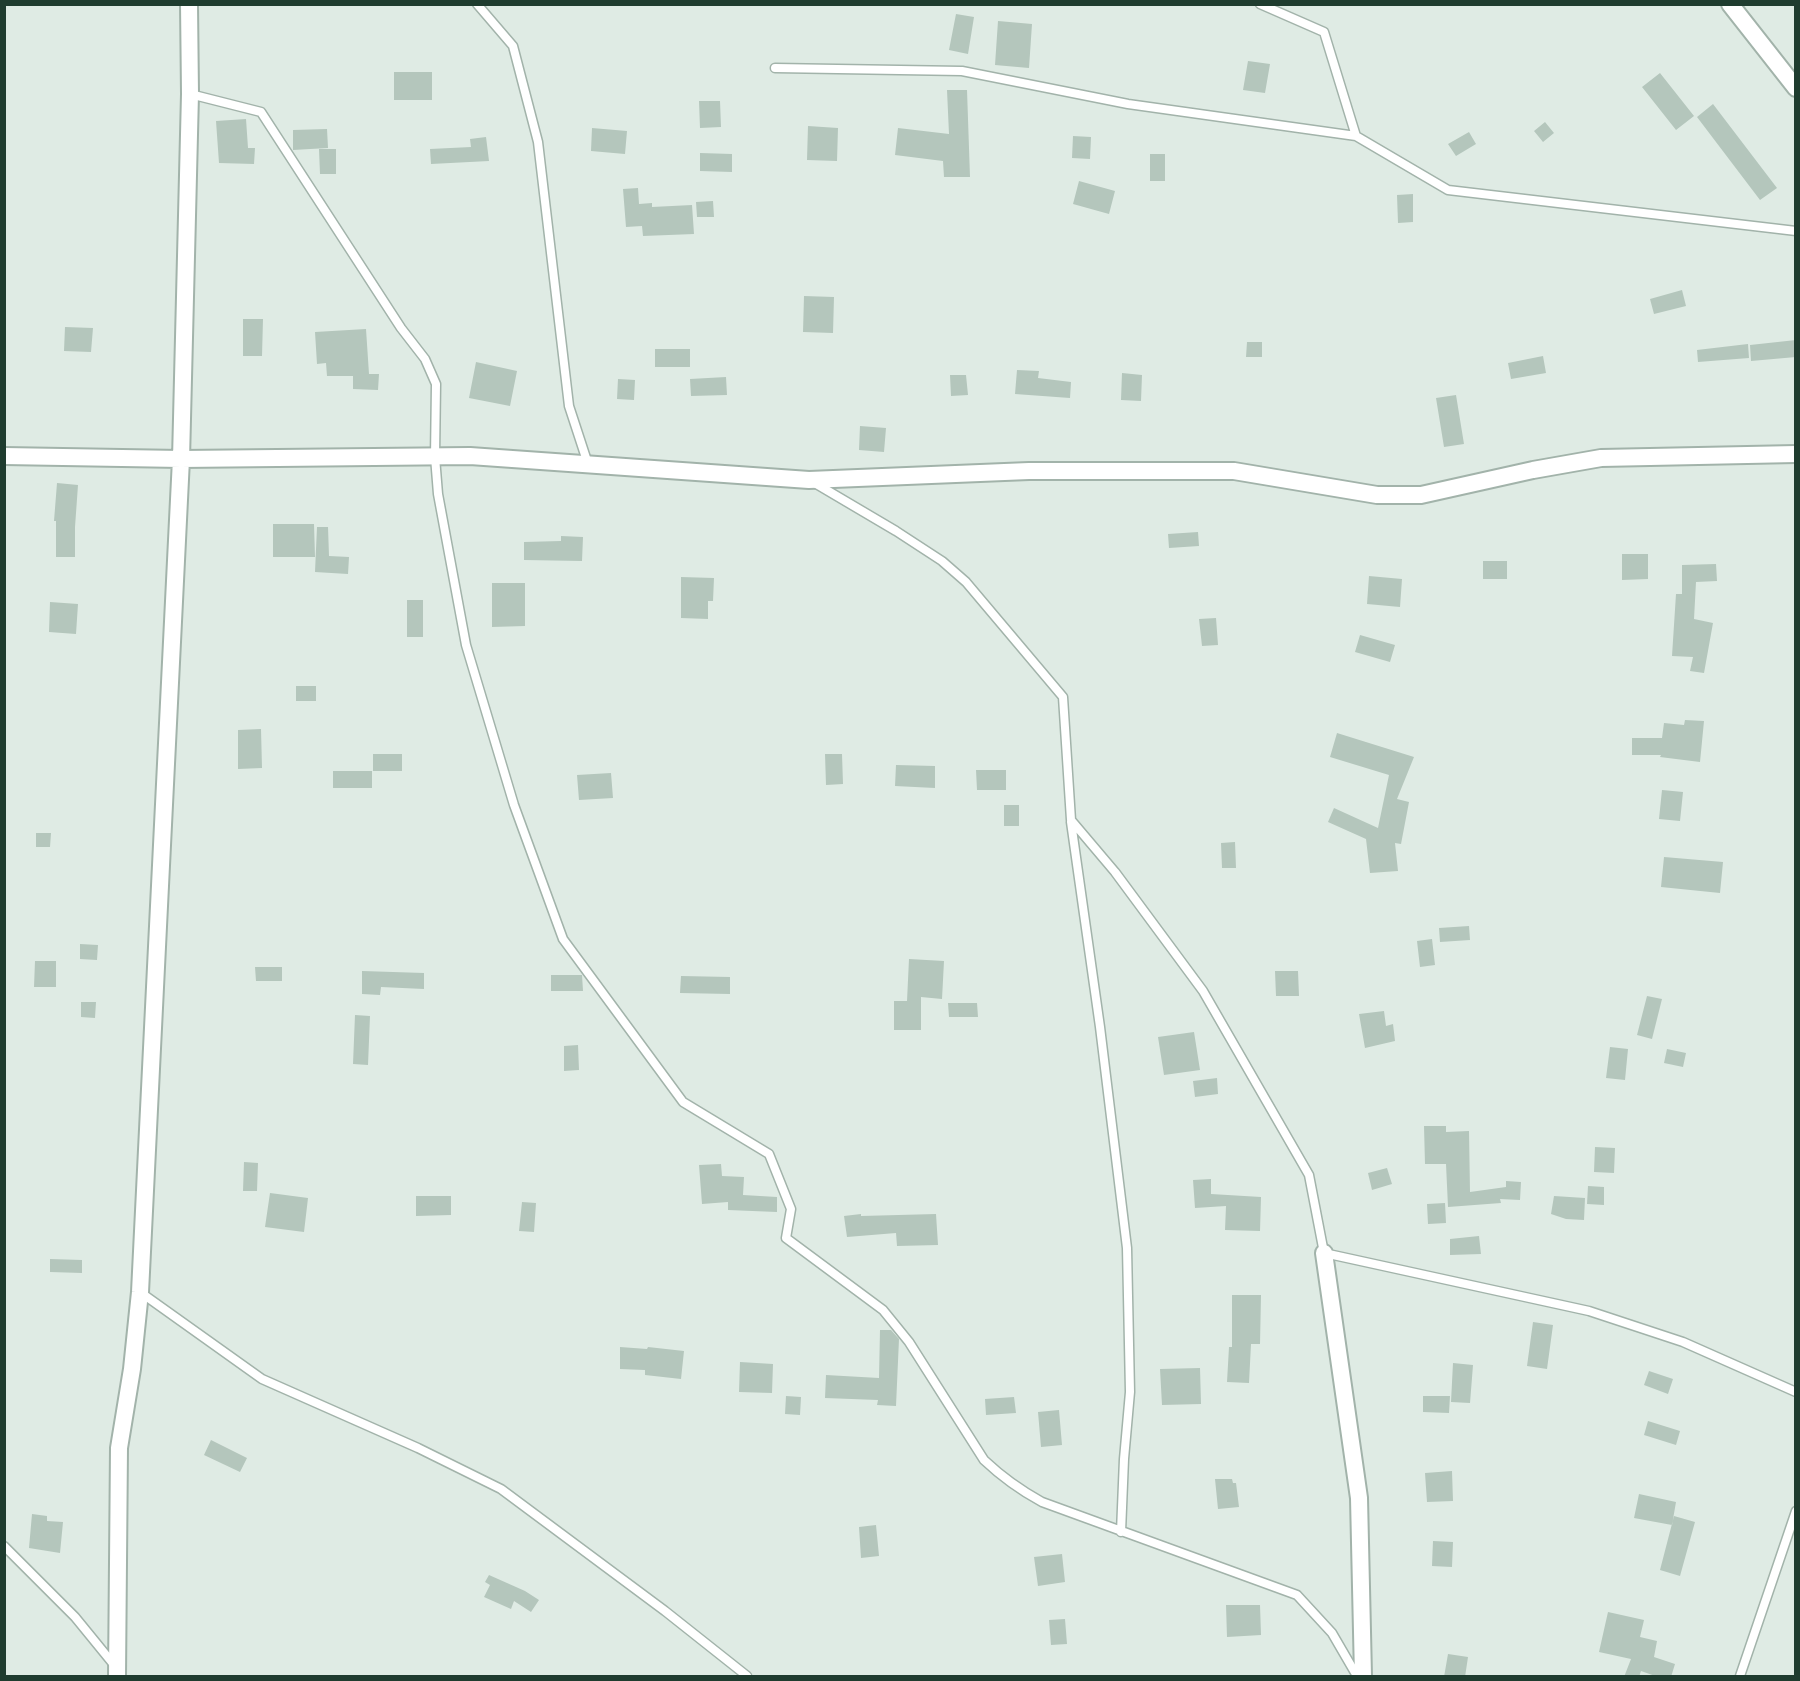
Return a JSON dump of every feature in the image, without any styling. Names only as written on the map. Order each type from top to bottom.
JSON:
[{"type":"street","points":[[117,1673],[119,1448],[132,1369],[140,1292],[181,459],[190,94],[189,4]]},
{"type":"street","points":[[1730,4],[1796,88]]},
{"type":"street","points":[[4,456],[181,459],[470,456],[809,480],[1029,471],[1234,471],[1377,495],[1420,495],[1533,470],[1601,458],[1796,454]]},
{"type":"street","points":[[1324,1253],[1359,1498],[1363,1677]]},
{"type":"lane","points":[[477,4],[513,46],[538,142],[569,406],[588,465]]},
{"type":"lane","points":[[1260,4],[1324,32],[1356,136]]},
{"type":"lane","points":[[775,68],[962,71],[1128,104],[1356,136],[1448,190],[1796,231]]},
{"type":"lane","points":[[190,94],[261,112],[401,328],[424,359],[436,384],[435,457],[438,494],[466,645],[514,805],[563,939],[683,1102],[769,1154],[791,1209],[786,1238],[884,1310],[909,1342],[984,1460],[1018,1490],[1042,1502],[1121,1532],[1297,1595],[1332,1633],[1357,1677]]},
{"type":"lane","points":[[809,480],[896,531],[950,568],[966,582],[1063,697],[1071,820],[1127,1248],[1130,1392],[1121,1532]]},
{"type":"lane","points":[[1071,820],[1115,872],[1203,991],[1309,1174],[1324,1253],[1589,1311],[1683,1342],[1796,1392]]},
{"type":"lane","points":[[140,1292],[262,1379],[418,1448],[501,1490],[665,1611],[747,1677]]},
{"type":"lane","points":[[1740,1677],[1796,1511]]},
{"type":"lane","points":[[4,1546],[75,1617],[117,1673]]},
{"type":"building","points":[[956,14],[974,17],[968,54],[949,50]]},
{"type":"building","points":[[998,21],[1032,24],[1029,68],[995,65]]},
{"type":"building","points":[[1248,61],[1270,64],[1265,93],[1243,90]]},
{"type":"building","points":[[394,72],[432,72],[432,100],[394,100]]},
{"type":"building","points":[[1660,73],[1694,116],[1676,130],[1642,87]]},
{"type":"building","points":[[947,90],[967,90],[970,177],[944,177],[943,161],[895,155],[898,128],[949,134]]},
{"type":"building","points":[[699,101],[720,101],[721,127],[700,128]]},
{"type":"building","points":[[1713,104],[1777,188],[1760,200],[1697,117]]},
{"type":"building","points":[[246,119],[248,148],[255,148],[254,164],[219,163],[216,121]]},
{"type":"building","points":[[1545,122],[1554,133],[1543,142],[1534,131]]},
{"type":"building","points":[[808,126],[838,128],[837,161],[807,160]]},
{"type":"building","points":[[592,128],[627,131],[625,154],[591,151]]},
{"type":"building","points":[[327,129],[328,148],[293,150],[293,130]]},
{"type":"building","points":[[1469,132],[1476,144],[1456,156],[1448,144]]},
{"type":"building","points":[[1073,136],[1091,137],[1090,159],[1072,158]]},
{"type":"building","points":[[486,137],[489,161],[431,164],[430,149],[471,147],[470,139]]},
{"type":"building","points":[[319,149],[336,149],[336,174],[320,174]]},
{"type":"building","points":[[700,153],[732,154],[732,172],[700,171]]},
{"type":"building","points":[[1150,154],[1165,154],[1165,181],[1150,181]]},
{"type":"building","points":[[1079,181],[1115,191],[1109,214],[1073,204]]},
{"type":"building","points":[[638,188],[639,204],[652,203],[652,207],[692,205],[694,234],[643,236],[642,226],[626,227],[623,189]]},
{"type":"building","points":[[1413,194],[1413,222],[1398,223],[1397,195]]},
{"type":"building","points":[[713,201],[714,217],[697,217],[696,202]]},
{"type":"building","points":[[1682,290],[1686,306],[1654,314],[1650,299]]},
{"type":"building","points":[[804,296],[834,297],[833,333],[803,332]]},
{"type":"building","points":[[243,319],[263,319],[262,356],[243,356]]},
{"type":"building","points":[[65,327],[93,328],[91,352],[64,351]]},
{"type":"building","points":[[366,329],[369,374],[379,374],[378,390],[353,389],[353,376],[327,376],[326,363],[317,364],[315,332]]},
{"type":"building","points":[[1796,340],[1796,357],[1751,361],[1750,345]]},
{"type":"building","points":[[1247,342],[1262,342],[1262,357],[1246,357]]},
{"type":"building","points":[[1748,344],[1749,358],[1698,362],[1697,350]]},
{"type":"building","points":[[655,349],[690,349],[690,367],[655,367]]},
{"type":"building","points":[[1543,356],[1546,373],[1511,379],[1508,363]]},
{"type":"building","points":[[476,362],[517,371],[510,406],[469,398]]},
{"type":"building","points":[[1017,370],[1039,371],[1038,378],[1071,382],[1070,398],[1015,394]]},
{"type":"building","points":[[1122,373],[1142,375],[1141,401],[1121,400]]},
{"type":"building","points":[[950,375],[966,375],[968,395],[951,396]]},
{"type":"building","points":[[726,377],[727,395],[691,396],[690,379]]},
{"type":"building","points":[[618,379],[635,380],[634,400],[617,399]]},
{"type":"building","points":[[1456,395],[1464,444],[1444,447],[1436,398]]},
{"type":"building","points":[[860,426],[886,428],[884,452],[859,450]]},
{"type":"building","points":[[57,483],[78,485],[75,557],[56,557],[56,521],[54,521]]},
{"type":"building","points":[[273,524],[314,524],[315,557],[273,557]]},
{"type":"building","points":[[317,527],[328,527],[329,556],[349,557],[348,574],[315,572]]},
{"type":"building","points":[[1198,532],[1199,546],[1169,548],[1168,534]]},
{"type":"building","points":[[561,536],[583,537],[582,561],[524,560],[524,542],[561,541]]},
{"type":"building","points":[[1622,554],[1648,554],[1648,579],[1622,580]]},
{"type":"building","points":[[1483,561],[1507,561],[1507,579],[1483,579]]},
{"type":"building","points":[[1716,564],[1717,581],[1696,582],[1694,619],[1713,623],[1704,673],[1690,671],[1693,657],[1672,656],[1676,594],[1682,594],[1682,565]]},
{"type":"building","points":[[1369,576],[1402,579],[1400,607],[1367,604]]},
{"type":"building","points":[[681,577],[714,578],[713,601],[708,601],[708,619],[681,618]]},
{"type":"building","points":[[492,583],[525,583],[525,626],[492,627]]},
{"type":"building","points":[[407,600],[423,600],[423,637],[407,637]]},
{"type":"building","points":[[50,602],[78,604],[76,634],[49,632]]},
{"type":"building","points":[[1216,618],[1218,645],[1202,646],[1199,619]]},
{"type":"building","points":[[1360,635],[1395,645],[1390,662],[1355,652]]},
{"type":"building","points":[[296,686],[316,686],[316,701],[296,701]]},
{"type":"building","points":[[1685,720],[1704,721],[1700,762],[1660,757],[1661,755],[1632,755],[1632,738],[1662,738],[1664,723],[1684,725]]},
{"type":"building","points":[[261,729],[262,768],[238,769],[238,730]]},
{"type":"building","points":[[1337,733],[1414,757],[1397,799],[1409,802],[1401,844],[1395,843],[1398,871],[1370,873],[1366,839],[1328,822],[1334,808],[1378,828],[1389,775],[1330,757]]},
{"type":"building","points":[[373,754],[402,754],[402,771],[373,771]]},
{"type":"building","points":[[825,754],[842,754],[843,784],[826,785]]},
{"type":"building","points":[[896,765],[935,766],[935,788],[895,786]]},
{"type":"building","points":[[976,770],[1006,770],[1006,790],[977,790]]},
{"type":"building","points":[[333,771],[372,771],[372,788],[333,788]]},
{"type":"building","points":[[611,773],[613,798],[579,800],[577,775]]},
{"type":"building","points":[[1662,790],[1683,792],[1680,821],[1659,819]]},
{"type":"building","points":[[1004,805],[1019,805],[1019,826],[1004,826]]},
{"type":"building","points":[[36,833],[51,833],[50,847],[36,847]]},
{"type":"building","points":[[1235,842],[1236,868],[1222,868],[1221,843]]},
{"type":"building","points":[[1664,857],[1723,862],[1720,893],[1661,887]]},
{"type":"building","points":[[1469,926],[1470,940],[1440,942],[1439,928]]},
{"type":"building","points":[[1432,939],[1435,965],[1420,967],[1417,941]]},
{"type":"building","points":[[80,944],[98,945],[97,960],[80,959]]},
{"type":"building","points":[[909,959],[944,961],[942,999],[921,997],[921,1030],[894,1030],[894,1001],[907,1001]]},
{"type":"building","points":[[35,961],[56,961],[56,987],[34,987]]},
{"type":"building","points":[[255,967],[282,967],[282,981],[256,981]]},
{"type":"building","points":[[362,971],[424,973],[424,989],[381,987],[380,995],[362,994]]},
{"type":"building","points":[[1275,971],[1298,971],[1299,996],[1276,996]]},
{"type":"building","points":[[551,975],[582,975],[583,991],[551,991]]},
{"type":"building","points":[[681,976],[730,977],[730,994],[680,993]]},
{"type":"building","points":[[1647,996],[1662,999],[1652,1039],[1637,1035]]},
{"type":"building","points":[[81,1002],[96,1002],[95,1018],[81,1017]]},
{"type":"building","points":[[948,1003],[977,1003],[978,1017],[949,1017]]},
{"type":"building","points":[[1384,1011],[1386,1026],[1393,1024],[1395,1041],[1365,1048],[1359,1014]]},
{"type":"building","points":[[355,1015],[370,1016],[368,1065],[353,1064]]},
{"type":"building","points":[[1194,1032],[1200,1070],[1164,1075],[1158,1037]]},
{"type":"building","points":[[578,1045],[579,1070],[564,1071],[564,1046]]},
{"type":"building","points":[[1610,1047],[1628,1049],[1625,1080],[1606,1078]]},
{"type":"building","points":[[1667,1049],[1686,1053],[1683,1067],[1664,1063]]},
{"type":"building","points":[[1217,1078],[1218,1094],[1195,1097],[1193,1081]]},
{"type":"building","points":[[1424,1126],[1446,1126],[1446,1132],[1469,1131],[1470,1192],[1506,1187],[1506,1181],[1521,1182],[1520,1200],[1500,1199],[1501,1203],[1448,1207],[1446,1164],[1425,1164]]},
{"type":"building","points":[[1595,1147],[1615,1148],[1614,1173],[1594,1172]]},
{"type":"building","points":[[244,1162],[258,1163],[257,1191],[243,1191]]},
{"type":"building","points":[[721,1164],[722,1176],[744,1177],[743,1195],[777,1197],[777,1212],[728,1210],[728,1202],[702,1204],[699,1165]]},
{"type":"building","points":[[1387,1168],[1392,1184],[1372,1190],[1368,1173]]},
{"type":"building","points":[[1211,1179],[1211,1194],[1261,1197],[1260,1231],[1225,1230],[1226,1206],[1195,1208],[1193,1180]]},
{"type":"building","points":[[1588,1186],[1604,1187],[1604,1205],[1587,1204]]},
{"type":"building","points":[[270,1193],[308,1198],[304,1232],[265,1227]]},
{"type":"building","points":[[416,1196],[451,1196],[451,1215],[416,1216]]},
{"type":"building","points":[[1554,1196],[1585,1198],[1584,1220],[1566,1219],[1551,1214]]},
{"type":"building","points":[[522,1202],[536,1203],[534,1232],[519,1231]]},
{"type":"building","points":[[1445,1203],[1446,1223],[1428,1224],[1427,1204]]},
{"type":"building","points":[[861,1214],[861,1216],[936,1214],[938,1245],[897,1246],[896,1233],[847,1237],[844,1216]]},
{"type":"building","points":[[1479,1236],[1481,1254],[1450,1255],[1450,1239]]},
{"type":"building","points":[[50,1259],[82,1260],[82,1273],[50,1272]]},
{"type":"building","points":[[1232,1295],[1261,1295],[1260,1344],[1251,1344],[1249,1383],[1227,1382],[1229,1347],[1232,1347]]},
{"type":"building","points":[[1533,1322],[1553,1325],[1547,1369],[1527,1366]]},
{"type":"building","points":[[880,1330],[891,1330],[899,1339],[896,1406],[877,1405],[878,1400],[825,1398],[826,1375],[879,1378]]},
{"type":"building","points":[[620,1347],[684,1351],[681,1379],[645,1375],[645,1370],[620,1369]]},
{"type":"building","points":[[740,1362],[773,1364],[772,1393],[739,1392]]},
{"type":"building","points":[[1453,1363],[1473,1365],[1470,1403],[1451,1402]]},
{"type":"building","points":[[1200,1368],[1201,1404],[1162,1405],[1160,1369]]},
{"type":"building","points":[[1649,1371],[1673,1379],[1668,1394],[1644,1385]]},
{"type":"building","points":[[786,1396],[801,1397],[800,1415],[785,1414]]},
{"type":"building","points":[[1423,1396],[1450,1396],[1449,1413],[1423,1412]]},
{"type":"building","points":[[1014,1397],[1016,1413],[986,1415],[985,1399]]},
{"type":"building","points":[[1059,1410],[1062,1445],[1041,1447],[1038,1412]]},
{"type":"building","points":[[1648,1421],[1680,1431],[1676,1445],[1644,1435]]},
{"type":"building","points":[[211,1440],[247,1458],[240,1472],[204,1455]]},
{"type":"building","points":[[1452,1471],[1453,1501],[1427,1502],[1425,1473]]},
{"type":"building","points":[[1215,1479],[1232,1479],[1233,1483],[1236,1483],[1239,1507],[1218,1509]]},
{"type":"building","points":[[1639,1494],[1676,1502],[1672,1525],[1634,1518]]},
{"type":"building","points":[[32,1514],[47,1516],[47,1521],[63,1522],[60,1553],[29,1548]]},
{"type":"building","points":[[1674,1516],[1695,1522],[1680,1576],[1660,1570]]},
{"type":"building","points":[[876,1525],[879,1556],[861,1558],[859,1527]]},
{"type":"building","points":[[1433,1541],[1453,1542],[1452,1567],[1432,1566]]},
{"type":"building","points":[[1062,1554],[1065,1582],[1038,1586],[1034,1557]]},
{"type":"building","points":[[489,1575],[539,1600],[531,1612],[514,1601],[511,1609],[484,1597],[490,1585],[485,1582]]},
{"type":"building","points":[[1226,1605],[1260,1605],[1261,1635],[1227,1637]]},
{"type":"building","points":[[1608,1612],[1644,1620],[1640,1637],[1657,1641],[1654,1657],[1675,1664],[1671,1677],[1658,1677],[1641,1671],[1639,1677],[1624,1677],[1631,1659],[1599,1652]]},
{"type":"building","points":[[1065,1619],[1067,1644],[1051,1645],[1049,1620]]},
{"type":"building","points":[[1448,1654],[1468,1657],[1465,1677],[1444,1677]]}]
